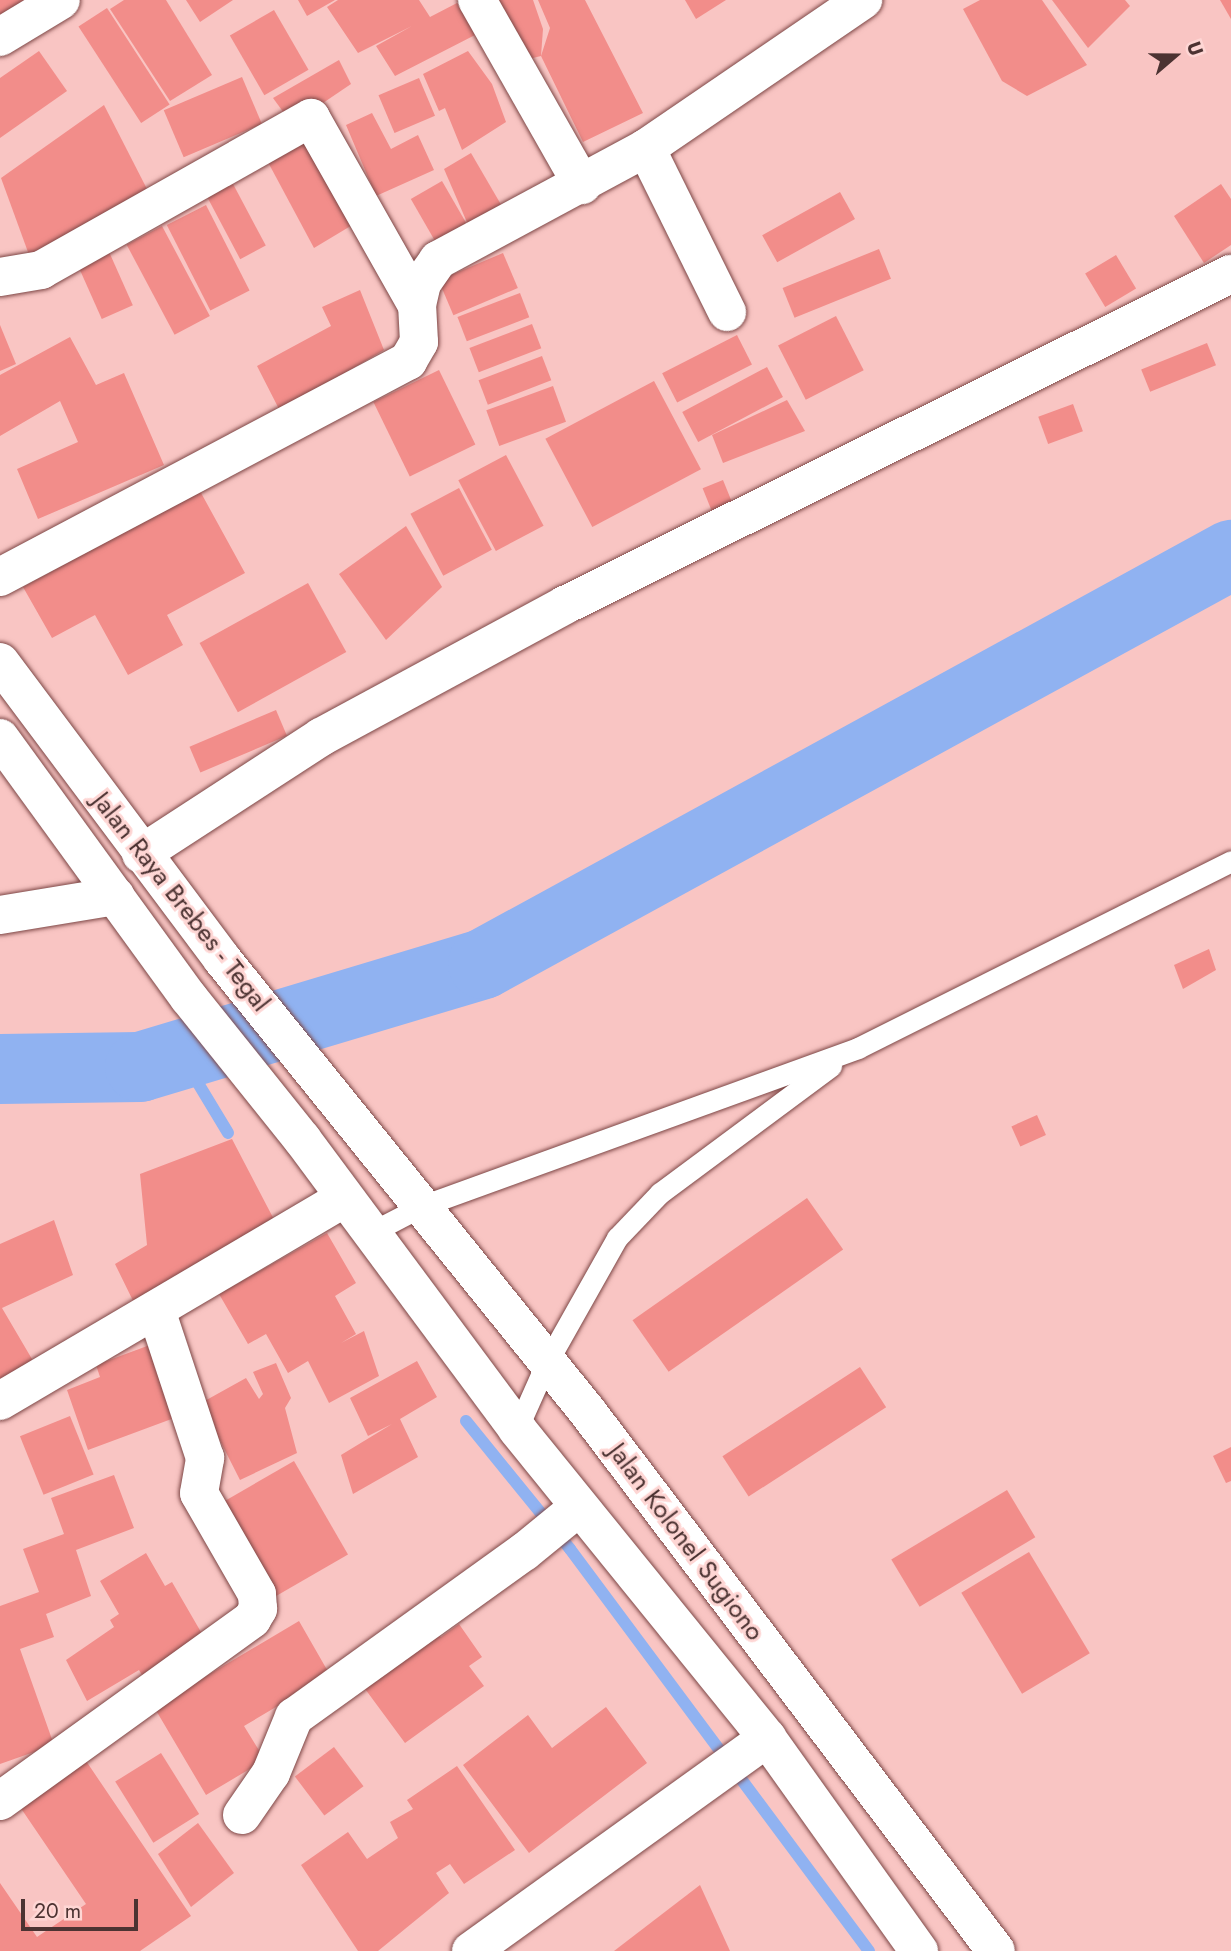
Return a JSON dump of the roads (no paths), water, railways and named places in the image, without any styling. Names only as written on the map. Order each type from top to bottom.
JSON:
[{"type":"main road","points":[[0,37],[61,0]]},
{"type":"main road","points":[[477,0],[582,185]]},
{"type":"main road","points":[[0,576],[408,361],[419,342],[417,305],[422,283],[438,260],[582,185],[646,148],[863,0]]},
{"type":"main road","points":[[0,277],[41,270],[311,118],[417,305]]},
{"type":"main road","points":[[646,148],[727,312]]},
{"type":"main road","points":[[141,854],[321,737],[565,605],[1231,274]]},
{"type":"main road","name":"Jalan Raya Brebes - Tegal","points":[[0,662],[222,959],[370,1138]]},
{"type":"main road","name":"Jalan Raya Brebes - Tegal","points":[[0,738],[189,998],[302,1139],[344,1198]]},
{"type":"main road","points":[[0,915],[114,896]]},
{"type":"main road","name":"Jalan Kolonel Sugiono","points":[[370,1138],[546,1364],[587,1411],[996,1951]]},
{"type":"main road","points":[[0,1401],[344,1198],[517,1429],[572,1513],[919,1951]]},
{"type":"main road","points":[[0,1801],[252,1619],[258,1609],[257,1594],[199,1493],[205,1458],[156,1310]]},
{"type":"main road","points":[[242,1815],[271,1773],[294,1717],[524,1552],[572,1513]]},
{"type":"main road","points":[[471,1951],[755,1747]]},
{"type":"lane","points":[[370,1233],[422,1206],[858,1048],[1231,861]]},
{"type":"lane","points":[[517,1429],[546,1364],[617,1238],[660,1194],[768,1109],[858,1048]]},
{"type":"waterway","points":[[0,1069],[140,1067],[483,964],[1231,555]]},
{"type":"waterway","points":[[181,1055],[228,1133]]},
{"type":"waterway","points":[[466,1421],[570,1549],[869,1951]]}]
